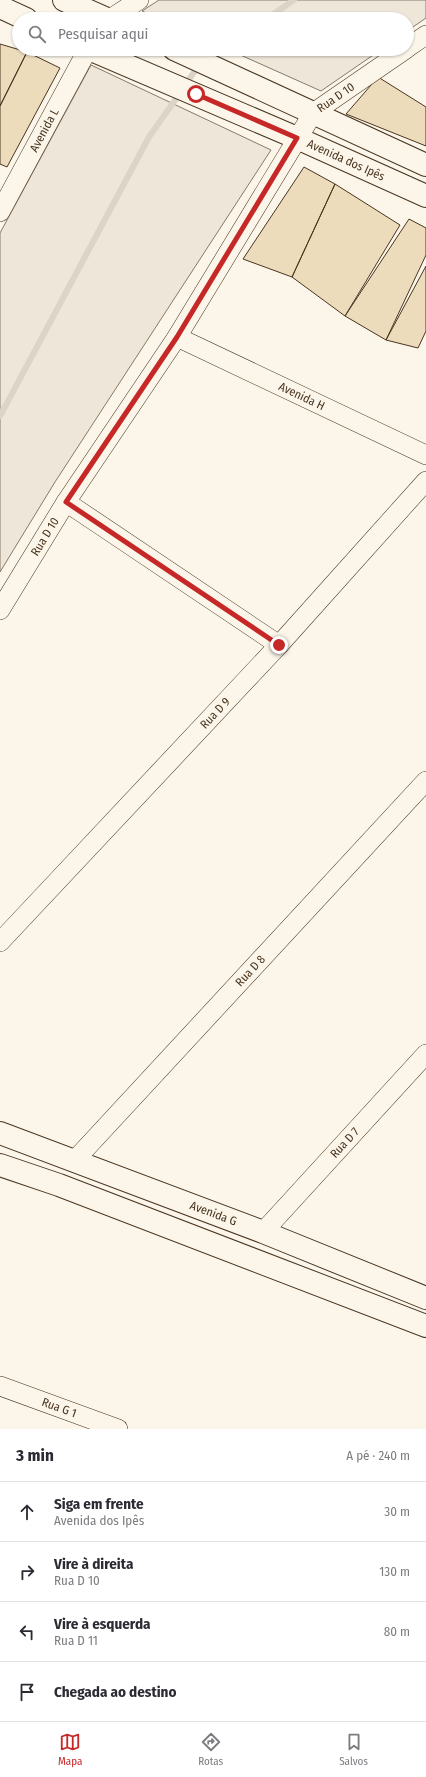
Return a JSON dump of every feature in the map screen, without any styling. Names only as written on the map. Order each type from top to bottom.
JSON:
[{"type":"main road","points":[[64,0],[92,12]]},
{"type":"main road","points":[[0,7],[12,13]]},
{"type":"main road","name":"Avenida dos Ipês","points":[[105,56],[297,138],[426,196]]},
{"type":"main road","points":[[190,56],[426,165]]},
{"type":"main road","name":"Avenida G","points":[[0,1133],[264,1232],[426,1298]]},
{"type":"main road","points":[[0,1165],[59,1185],[426,1326]]},
{"type":"street","points":[[119,12],[139,0]]},
{"type":"street","name":"Rua D 10","points":[[414,44],[426,35]]},
{"type":"street","name":"Avenida L","points":[[0,212],[85,56]]},
{"type":"street","name":"Rua D 10","points":[[0,610],[66,502],[177,337],[313,113],[397,56]]},
{"type":"street","name":"Avenida H","points":[[177,337],[426,454]]},
{"type":"street","name":"Rua D 9","points":[[0,942],[279,645],[426,481]]},
{"type":"street","points":[[66,502],[279,645]]},
{"type":"street","name":"Rua D 8","points":[[75,1160],[426,780]]},
{"type":"street","name":"Rua D 7","points":[[264,1232],[426,1054]]},
{"type":"street","name":"Rua G 1","points":[[0,1386],[118,1429]]},
{"type":"shaded area","points":[[159,0],[426,0],[426,18],[414,26],[414,12],[142,11]]},
{"type":"shaded area","points":[[243,56],[372,56],[321,91]]},
{"type":"shaded area","points":[[91,65],[271,150],[55,482],[0,572],[0,233]]},
{"type":"building","points":[[0,44],[12,48],[12,56],[25,56],[0,106]]},
{"type":"building","points":[[25,56],[35,56],[60,68],[7,167],[0,164],[0,106]]},
{"type":"building","points":[[378,77],[426,107],[426,146],[346,114]]},
{"type":"building","points":[[304,167],[335,184],[292,277],[243,259]]},
{"type":"building","points":[[335,184],[400,225],[345,316],[292,277]]},
{"type":"building","points":[[409,219],[426,228],[426,255],[386,340],[345,316]]},
{"type":"building","points":[[426,266],[426,331],[418,348],[386,340]]},
{"type":"waterway","points":[[276,12],[294,0]]},
{"type":"waterway","points":[[206,59],[210,56]]},
{"type":"waterway","points":[[185,85],[199,65]]},
{"type":"waterway","points":[[0,416],[149,137],[180,93]]},
{"type":"route","points":[[196,94],[297,138],[177,337],[66,502],[279,645]]}]
